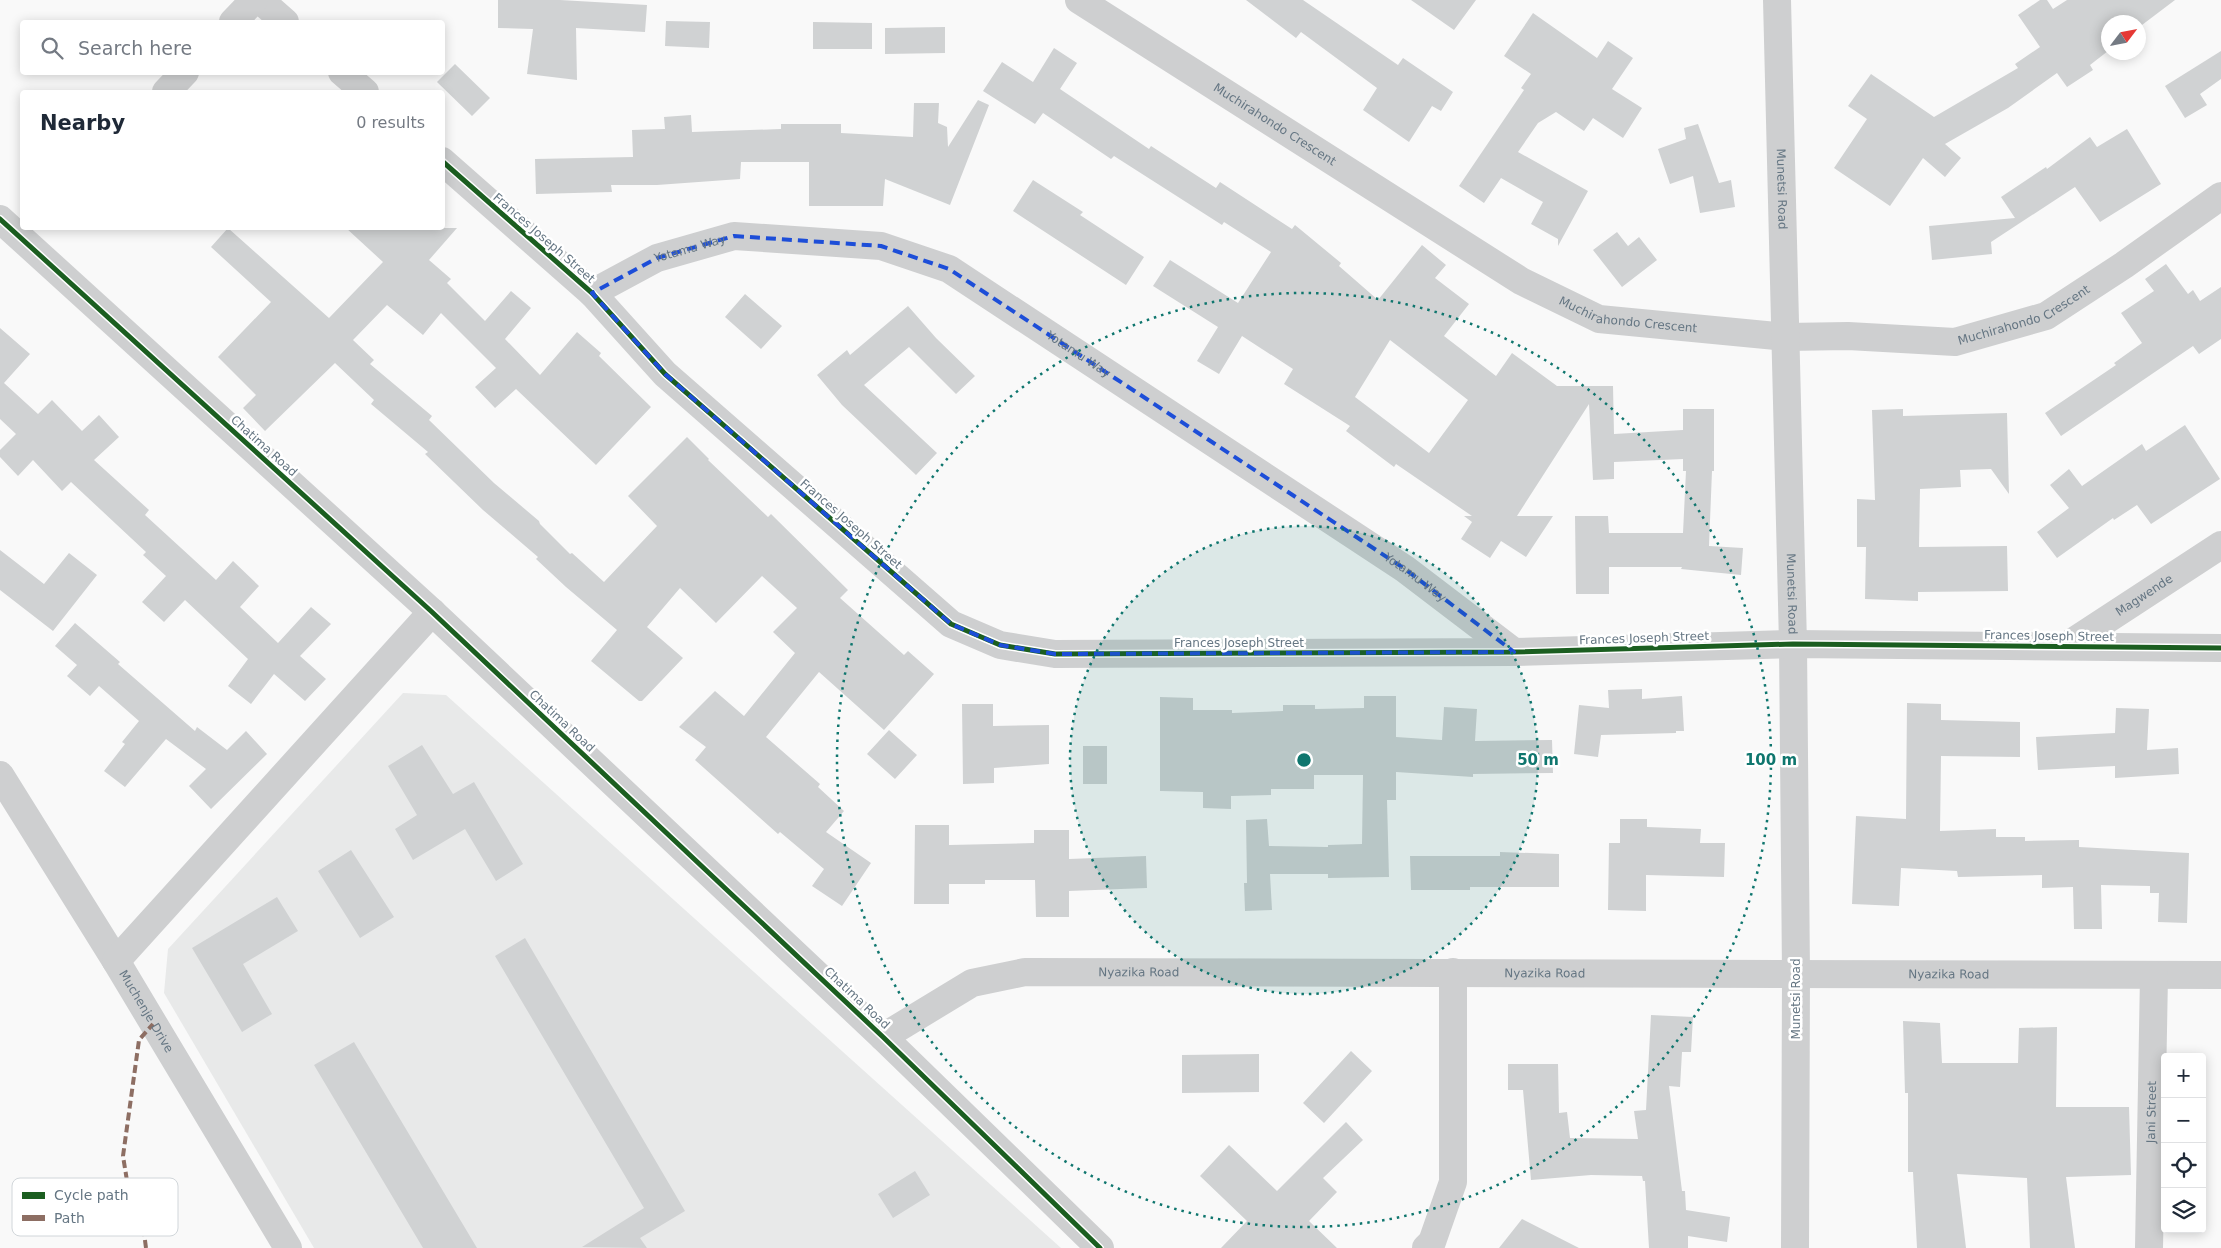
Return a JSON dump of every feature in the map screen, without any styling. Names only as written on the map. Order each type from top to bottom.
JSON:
[{"type":"street","points":[[235,20],[254,0]]},
{"type":"street","points":[[260,0],[283,20]]},
{"type":"street","name":"Muchirahondo Crescent","points":[[1079,0],[1521,281],[1599,319],[1786,338],[1848,336],[1956,342],[2046,316],[2124,265],[2221,196]]},
{"type":"street","name":"Munetsi Road","points":[[1778,0],[1793,644],[1796,974],[1795,1248]]},
{"type":"street","points":[[168,90],[182,75]]},
{"type":"street","points":[[345,75],[363,90]]},
{"type":"street","name":"Frances Joseph Street","points":[[445,164],[592,293],[665,374],[951,624],[1000,645],[1055,654],[1514,652],[1793,644],[2068,645],[2221,648]]},
{"type":"street","name":"Chatima Road","points":[[0,219],[20,229]]},
{"type":"street","name":"Chatima Road","points":[[31,235],[884,1037],[1100,1248]]},
{"type":"street","name":"Yotamu Way","points":[[592,293],[658,258],[734,236],[882,246],[949,269],[1405,569],[1514,652]]},
{"type":"street","name":"Magwende","points":[[2068,645],[2221,545]]},
{"type":"street","points":[[116,961],[432,612]]},
{"type":"street","name":"Muchenje Drive","points":[[0,775],[116,961],[288,1248]]},
{"type":"street","name":"Nyazika Road","points":[[884,1037],[972,983],[1026,972],[2221,975]]},
{"type":"street","points":[[1426,1248],[1432,1242],[1453,1182],[1453,972]]},
{"type":"street","name":"Jani Street","points":[[2149,1248],[2154,976]]},
{"type":"highlighted area","points":[[734,236],[881,246],[949,269],[1405,569],[1514,652],[1055,654],[1000,645],[951,624],[665,374],[592,293],[657,258]]},
{"type":"shaded area","points":[[403,693],[446,695],[1061,1248],[314,1248],[164,993],[168,949]]},
{"type":"building","points":[[498,0],[560,0],[647,5],[645,32],[576,28],[577,80],[527,74],[533,29],[498,28]]},
{"type":"building","points":[[1246,0],[1303,0],[1398,65],[1403,58],[1453,92],[1441,111],[1432,106],[1409,142],[1363,110],[1377,88],[1301,32],[1296,38]]},
{"type":"building","points":[[1411,0],[1476,0],[1454,30]]},
{"type":"building","points":[[2040,0],[2047,0],[2053,9],[2067,0],[2175,0],[2146,22],[2146,15],[2101,15],[2101,56],[2090,65],[2093,70],[2067,87],[2057,73],[2008,108],[1945,144],[1961,158],[1945,177],[1923,158],[1890,206],[1834,168],[1867,119],[1848,106],[1871,74],[1934,117],[2018,68],[2015,64],[2040,47],[2018,15]]},
{"type":"building","points":[[1533,13],[1597,58],[1608,41],[1633,58],[1612,89],[1642,108],[1623,138],[1593,118],[1584,131],[1556,112],[1538,123],[1518,152],[1588,191],[1558,246],[1558,239],[1531,224],[1543,202],[1501,178],[1484,203],[1459,186],[1524,90],[1521,88],[1531,74],[1504,56]]},
{"type":"building","points":[[666,21],[710,22],[709,48],[665,46]]},
{"type":"building","points":[[813,22],[872,23],[872,49],[813,49]]},
{"type":"building","points":[[945,27],[945,53],[885,54],[885,28]]},
{"type":"building","points":[[1054,48],[1077,63],[1060,89],[1149,149],[1151,146],[1216,188],[1220,182],[1292,229],[1295,225],[1341,263],[1339,266],[1378,300],[1422,245],[1446,265],[1435,278],[1469,304],[1444,336],[1496,376],[1512,353],[1557,386],[1613,386],[1614,434],[1683,430],[1683,409],[1714,409],[1714,471],[1712,471],[1709,546],[1743,548],[1741,575],[1681,569],[1682,567],[1609,567],[1609,594],[1576,594],[1575,516],[1608,516],[1609,533],[1683,533],[1686,471],[1683,471],[1683,459],[1614,462],[1614,479],[1593,480],[1589,404],[1517,516],[1553,516],[1526,557],[1501,541],[1490,558],[1461,539],[1472,522],[1464,516],[1472,516],[1396,464],[1394,467],[1346,431],[1350,426],[1284,384],[1293,369],[1242,336],[1219,374],[1197,361],[1218,327],[1153,286],[1170,260],[1238,303],[1271,252],[1224,222],[1222,225],[1114,156],[1111,159],[1043,113],[1035,124],[983,91],[1002,62],[1033,82]],"holes":[[[1390,340],[1468,400],[1429,453],[1355,397]]]},
{"type":"building","points":[[2221,51],[2221,79],[2200,94],[2207,105],[2185,118],[2165,86]]},
{"type":"building","points":[[455,64],[490,98],[472,116],[437,82]]},
{"type":"building","points":[[978,100],[989,105],[950,205],[885,179],[883,206],[809,206],[809,162],[741,162],[740,179],[657,185],[611,185],[612,192],[536,194],[535,159],[633,157],[632,130],[665,129],[664,117],[691,115],[692,132],[781,129],[781,124],[841,124],[841,133],[913,137],[914,103],[939,103],[938,123],[947,127],[948,147]]},
{"type":"building","points":[[1698,124],[1719,183],[1731,180],[1735,207],[1700,213],[1693,176],[1670,184],[1658,149],[1686,139],[1684,128]]},
{"type":"building","points":[[2127,129],[2161,184],[2100,222],[2075,187],[1991,242],[1992,254],[1932,260],[1929,226],[2015,218],[2001,197],[2046,167],[2047,169],[2090,137],[2097,147]]},
{"type":"building","points":[[1033,180],[1083,212],[1080,215],[1144,257],[1126,285],[1013,211]]},
{"type":"building","points":[[445,228],[457,228],[429,260],[451,279],[447,283],[485,321],[511,291],[531,308],[505,339],[540,375],[577,332],[601,353],[599,356],[651,407],[596,465],[516,389],[495,408],[475,387],[496,368],[441,313],[423,335],[387,305],[353,340],[374,360],[370,364],[432,416],[429,420],[494,483],[539,521],[570,554],[572,553],[604,582],[657,526],[628,496],[687,437],[708,460],[768,517],[771,514],[848,590],[840,598],[904,655],[908,651],[934,674],[884,730],[819,672],[766,737],[820,784],[818,787],[844,811],[826,832],[871,863],[842,906],[812,886],[824,869],[780,832],[778,834],[695,760],[706,747],[679,727],[715,691],[744,716],[795,653],[773,632],[797,608],[762,576],[716,623],[680,588],[647,627],[683,658],[642,701],[639,701],[591,661],[617,630],[566,587],[536,559],[538,557],[483,510],[425,454],[428,452],[371,404],[374,400],[335,363],[265,431],[243,408],[256,395],[218,357],[271,302],[211,247],[226,230],[230,230],[329,318],[383,262],[348,230],[445,230]]},
{"type":"building","points":[[1617,232],[1628,246],[1639,237],[1657,260],[1622,287],[1593,250]]},
{"type":"building","points":[[2166,264],[2188,294],[2193,290],[2200,301],[2221,287],[2221,339],[2199,354],[2193,346],[2061,436],[2045,413],[2116,365],[2114,363],[2142,343],[2121,313],[2154,291],[2145,279]]},
{"type":"building","points":[[745,294],[782,326],[761,349],[725,317]]},
{"type":"building","points":[[908,306],[936,338],[975,376],[956,394],[909,347],[864,385],[937,453],[916,475],[842,405],[817,375],[847,350],[850,355]]},
{"type":"building","points":[[0,328],[30,354],[4,383],[38,414],[52,400],[82,431],[99,415],[119,437],[94,460],[149,510],[145,515],[216,580],[233,561],[259,586],[240,607],[278,643],[311,607],[331,624],[300,656],[326,679],[305,701],[274,674],[251,704],[228,686],[248,659],[185,600],[164,622],[142,602],[166,576],[143,555],[146,552],[71,482],[62,491],[33,460],[18,476],[0,457],[0,450],[16,434],[0,419]]},
{"type":"building","points":[[1903,409],[1903,416],[2007,413],[2009,494],[1991,469],[1960,470],[1961,487],[1920,489],[1919,547],[2007,546],[2008,591],[1918,592],[1918,601],[1865,599],[1866,547],[1857,547],[1857,499],[1875,500],[1872,410]]},
{"type":"building","points":[[2185,425],[2220,479],[2151,524],[2137,505],[2114,520],[2113,518],[2057,558],[2037,532],[2069,508],[2050,485],[2069,469],[2082,486],[2142,444],[2146,451]]},
{"type":"building","points":[[0,550],[44,584],[69,553],[97,575],[53,631],[0,590]]},
{"type":"building","points":[[75,623],[120,662],[118,664],[195,731],[197,727],[227,750],[246,731],[267,754],[211,809],[189,786],[206,769],[166,739],[125,787],[104,771],[125,744],[122,742],[139,721],[99,686],[90,696],[67,676],[77,665],[55,646]]},
{"type":"building","points":[[1642,689],[1642,699],[1682,696],[1684,731],[1676,731],[1676,733],[1601,735],[1598,757],[1574,754],[1579,705],[1609,708],[1608,690]]},
{"type":"building","points":[[1364,696],[1396,696],[1396,737],[1442,740],[1444,707],[1477,709],[1475,741],[1552,740],[1553,773],[1473,774],[1473,777],[1396,772],[1396,800],[1387,800],[1389,877],[1328,878],[1328,874],[1270,874],[1272,910],[1245,911],[1244,883],[1247,883],[1246,820],[1267,819],[1269,846],[1328,847],[1328,845],[1362,844],[1363,775],[1314,775],[1314,789],[1271,789],[1271,795],[1231,796],[1231,809],[1203,808],[1203,792],[1160,791],[1160,697],[1193,698],[1193,710],[1232,710],[1232,713],[1283,711],[1283,705],[1315,705],[1315,709],[1364,708]]},
{"type":"building","points":[[1907,703],[1941,704],[1941,720],[2020,722],[2020,757],[1941,756],[1940,831],[1996,829],[1996,837],[2025,837],[2025,841],[2079,840],[2079,847],[2189,853],[2187,923],[2158,922],[2159,893],[2150,893],[2150,886],[2101,885],[2102,929],[2074,929],[2073,887],[2042,888],[2042,875],[1958,877],[1957,871],[1901,868],[1899,906],[1852,904],[1856,816],[1906,819]]},
{"type":"building","points":[[962,704],[993,704],[993,726],[1049,725],[1049,764],[994,768],[994,783],[963,784]]},
{"type":"building","points":[[2116,708],[2149,709],[2147,750],[2178,748],[2179,774],[2115,778],[2115,766],[2038,770],[2036,737],[2115,733]]},
{"type":"building","points":[[889,730],[917,755],[895,779],[867,754]]},
{"type":"building","points":[[422,745],[453,794],[474,782],[523,864],[496,881],[465,829],[413,860],[395,829],[417,815],[388,766]]},
{"type":"building","points":[[1083,746],[1107,746],[1107,784],[1083,784]]},
{"type":"building","points":[[1620,819],[1647,819],[1647,827],[1701,829],[1700,843],[1725,843],[1724,877],[1646,875],[1646,911],[1608,910],[1609,843],[1620,843]]},
{"type":"building","points":[[915,825],[949,825],[949,845],[1034,843],[1034,830],[1069,830],[1069,859],[1146,856],[1147,888],[1069,891],[1069,917],[1036,917],[1035,880],[985,880],[985,884],[949,884],[949,904],[914,904]]},
{"type":"building","points":[[351,850],[394,917],[360,938],[318,871]]},
{"type":"building","points":[[1500,852],[1559,854],[1559,887],[1470,887],[1470,890],[1411,890],[1410,856],[1500,856]]},
{"type":"building","points":[[277,897],[298,931],[243,964],[272,1014],[242,1032],[192,948]]},
{"type":"building","points":[[525,938],[685,1211],[640,1238],[647,1248],[582,1247],[644,1208],[495,956]]},
{"type":"building","points":[[1651,1015],[1693,1017],[1691,1052],[1682,1052],[1680,1087],[1669,1086],[1682,1191],[1685,1191],[1686,1210],[1730,1217],[1727,1242],[1688,1236],[1688,1248],[1649,1248],[1645,1181],[1643,1181],[1642,1176],[1591,1175],[1531,1180],[1523,1090],[1508,1090],[1508,1064],[1558,1064],[1559,1113],[1567,1112],[1570,1138],[1638,1139],[1634,1111],[1646,1110]]},
{"type":"building","points":[[1903,1021],[1940,1023],[1942,1063],[2018,1063],[2019,1028],[2057,1027],[2056,1107],[2129,1107],[2131,1175],[2066,1177],[2075,1248],[2030,1248],[2027,1178],[1957,1174],[1966,1248],[1917,1248],[1913,1172],[1908,1172],[1908,1093],[1905,1093]]},
{"type":"building","points":[[354,1042],[477,1248],[423,1248],[314,1065]]},
{"type":"building","points":[[1351,1051],[1372,1071],[1324,1123],[1303,1103]]},
{"type":"building","points":[[1259,1054],[1259,1092],[1182,1093],[1182,1055]]},
{"type":"building","points":[[1346,1122],[1363,1140],[1323,1178],[1337,1192],[1309,1221],[1337,1248],[1221,1248],[1247,1221],[1200,1176],[1229,1145],[1277,1191]]},
{"type":"building","points":[[915,1171],[930,1195],[893,1218],[878,1194]]},
{"type":"building","points":[[1522,1219],[1579,1248],[1499,1248]]},
{"type":"marked path","points":[[127,1178],[123,1156],[139,1040],[153,1024]]},
{"type":"marked path","points":[[144,1236],[146,1248]]},
{"type":"cycle path","points":[[445,164],[592,293],[665,374],[951,624],[1000,645],[1055,654],[1514,652],[1793,644],[2221,648]]},
{"type":"cycle path","points":[[0,219],[432,612],[883,1037],[1100,1248]]}]
